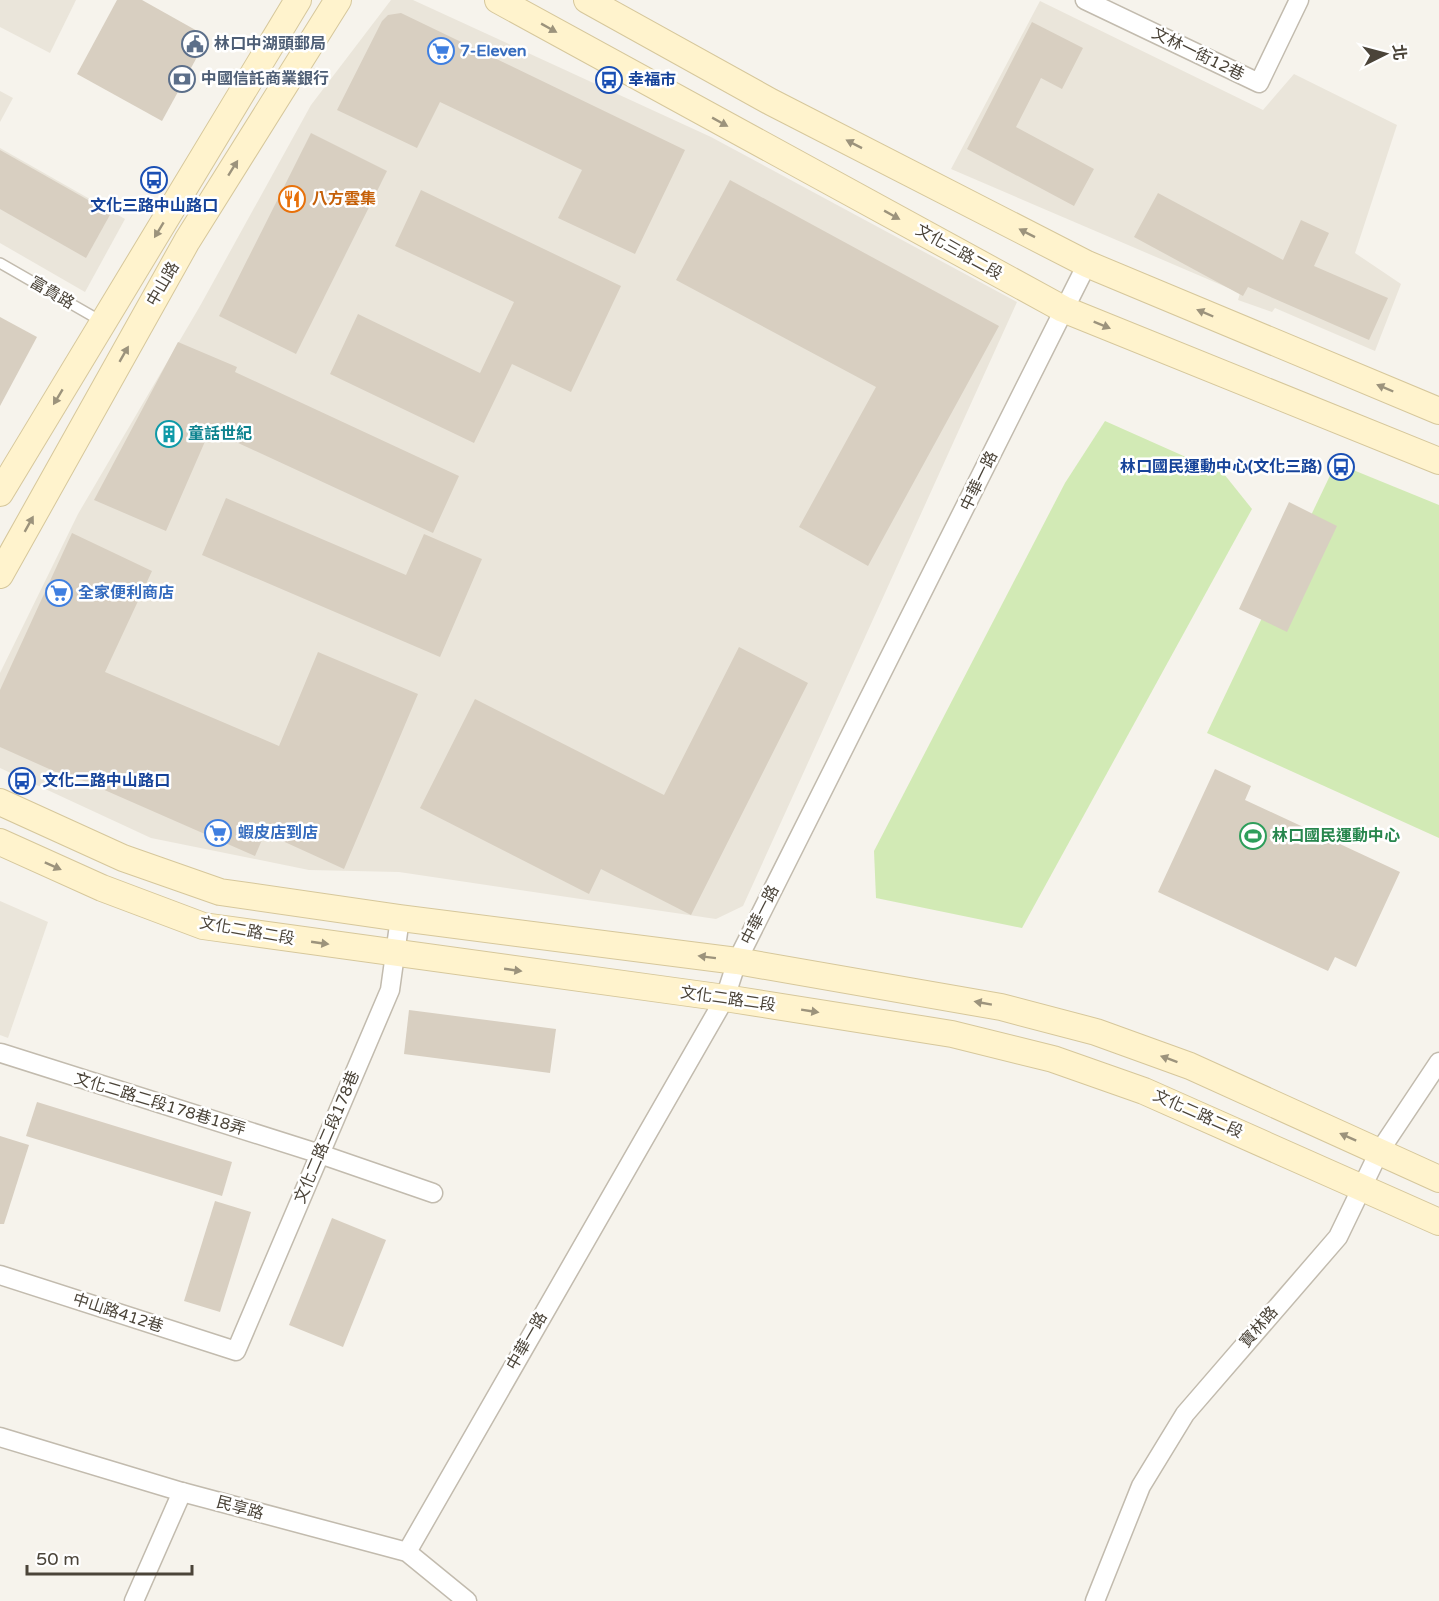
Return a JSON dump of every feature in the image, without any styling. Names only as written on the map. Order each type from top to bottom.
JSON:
[{"type":"street","name":"中山路","points":[[0,493],[298,0]]},
{"type":"street","name":"中山路","points":[[0,575],[187,242],[338,0]]},
{"type":"street","name":"文化三路二段","points":[[498,0],[1063,309],[1439,462]]},
{"type":"street","points":[[586,0],[771,102],[1087,264],[1439,411]]},
{"type":"street","name":"文林一街12巷","points":[[1085,0],[1259,83],[1299,0]]},
{"type":"street","name":"中華一路","points":[[406,1552],[725,998],[737,961],[1087,264]]},
{"type":"street","name":"文化二路二段","points":[[0,802],[123,858],[220,892],[400,918],[737,961],[1001,1007],[1096,1032],[1190,1066],[1439,1179]]},
{"type":"street","name":"文化二路二段","points":[[0,842],[102,888],[203,926],[725,998],[952,1034],[1053,1059],[1144,1091],[1439,1222]]},
{"type":"street","name":"文化二路二段178巷","points":[[236,1351],[390,990],[400,918]]},
{"type":"street","name":"文化二路二段178巷18弄","points":[[1,1053],[320,1154],[433,1193]]},
{"type":"street","name":"寶林路","points":[[1095,1601],[1141,1485],[1185,1414],[1338,1237],[1379,1152],[1439,1062]]},
{"type":"street","name":"中山路412巷","points":[[0,1275],[236,1351]]},
{"type":"street","name":"民享路","points":[[0,1437],[182,1492],[406,1552],[467,1601]]},
{"type":"street","points":[[134,1601],[182,1492]]},
{"type":"lane","name":"富貴路","points":[[0,263],[104,322]]},
{"type":"shaded area","points":[[0,0],[76,0],[50,53],[0,27]]},
{"type":"shaded area","points":[[391,0],[413,0],[711,137],[1017,302],[743,906],[716,919],[399,872],[309,870],[151,838],[0,768],[0,673],[78,514],[200,306],[311,105]]},
{"type":"shaded area","points":[[1040,1],[1263,110],[1294,74],[1397,125],[1355,253],[1401,284],[1375,351],[1275,308],[1272,312],[1238,300],[1240,293],[951,169]]},
{"type":"shaded area","points":[[0,91],[13,98],[0,122]]},
{"type":"shaded area","points":[[0,148],[125,219],[85,292],[0,243]]},
{"type":"shaded area","points":[[0,901],[48,922],[8,1038],[0,1035]]},
{"type":"green space","points":[[1105,421],[1224,474],[1252,509],[1022,928],[876,898],[874,851],[1065,483]]},
{"type":"green space","points":[[1336,463],[1439,505],[1439,838],[1207,733]]},
{"type":"building","points":[[117,0],[142,0],[208,37],[162,121],[77,74]]},
{"type":"building","name":"幸福市","points":[[401,13],[685,150],[635,254],[558,218],[582,170],[440,102],[417,148],[337,110],[382,21],[388,15]]},
{"type":"building","points":[[1032,22],[1083,48],[1062,89],[1041,78],[1016,127],[1094,169],[1074,206],[967,149]]},
{"type":"building","points":[[311,133],[387,171],[296,354],[219,316]]},
{"type":"building","points":[[0,150],[111,213],[86,258],[0,209]]},
{"type":"building","points":[[730,180],[999,326],[868,566],[799,527],[876,387],[676,280]]},
{"type":"building","points":[[421,190],[621,286],[571,392],[512,364],[474,443],[330,374],[358,314],[480,373],[514,302],[395,246]]},
{"type":"building","points":[[1158,193],[1283,260],[1301,220],[1329,233],[1314,266],[1388,298],[1369,340],[1248,287],[1243,296],[1134,237]]},
{"type":"building","points":[[0,317],[37,337],[0,406]]},
{"type":"building","points":[[178,342],[237,367],[235,372],[459,476],[433,533],[210,430],[166,531],[94,500]]},
{"type":"building","points":[[226,498],[406,575],[424,534],[482,559],[440,657],[202,555]]},
{"type":"building","points":[[1289,502],[1337,526],[1287,632],[1239,609]]},
{"type":"building","points":[[72,533],[152,571],[105,672],[279,746],[318,652],[418,694],[344,869],[265,833],[255,856],[68,774],[67,777],[0,747],[0,690]]},
{"type":"building","points":[[739,647],[808,683],[691,915],[601,869],[589,894],[420,808],[475,699],[664,795]]},
{"type":"building","name":"林口國民運動中心","points":[[1215,769],[1251,786],[1245,800],[1400,872],[1356,967],[1335,957],[1328,971],[1158,892]]},
{"type":"building","points":[[409,1010],[556,1029],[550,1073],[404,1054]]},
{"type":"building","points":[[37,1102],[232,1162],[222,1196],[26,1136]]},
{"type":"building","points":[[0,1136],[29,1145],[4,1224],[0,1224]]},
{"type":"building","points":[[215,1201],[251,1212],[220,1312],[184,1301]]},
{"type":"building","points":[[332,1218],[386,1240],[343,1347],[289,1325]]},
{"type":"place","name":"林口中湖頭郵局","points":[[195,44]]},
{"type":"place","name":"7-Eleven","points":[[441,51]]},
{"type":"place","name":"中國信託商業銀行","points":[[182,79]]},
{"type":"place","name":"幸福市","points":[[609,80]]},
{"type":"place","name":"文化三路中山路口","points":[[154,180]]},
{"type":"place","name":"八方雲集","points":[[292,199]]},
{"type":"place","name":"童話世紀","points":[[169,434]]},
{"type":"place","name":"林口國民運動中心(文化三路)","points":[[1341,467]]},
{"type":"place","name":"全家便利商店","points":[[59,593]]},
{"type":"place","name":"文化二路中山路口","points":[[22,781]]},
{"type":"place","name":"蝦皮店到店","points":[[218,833]]},
{"type":"place","name":"林口國民運動中心","points":[[1253,836]]}]
